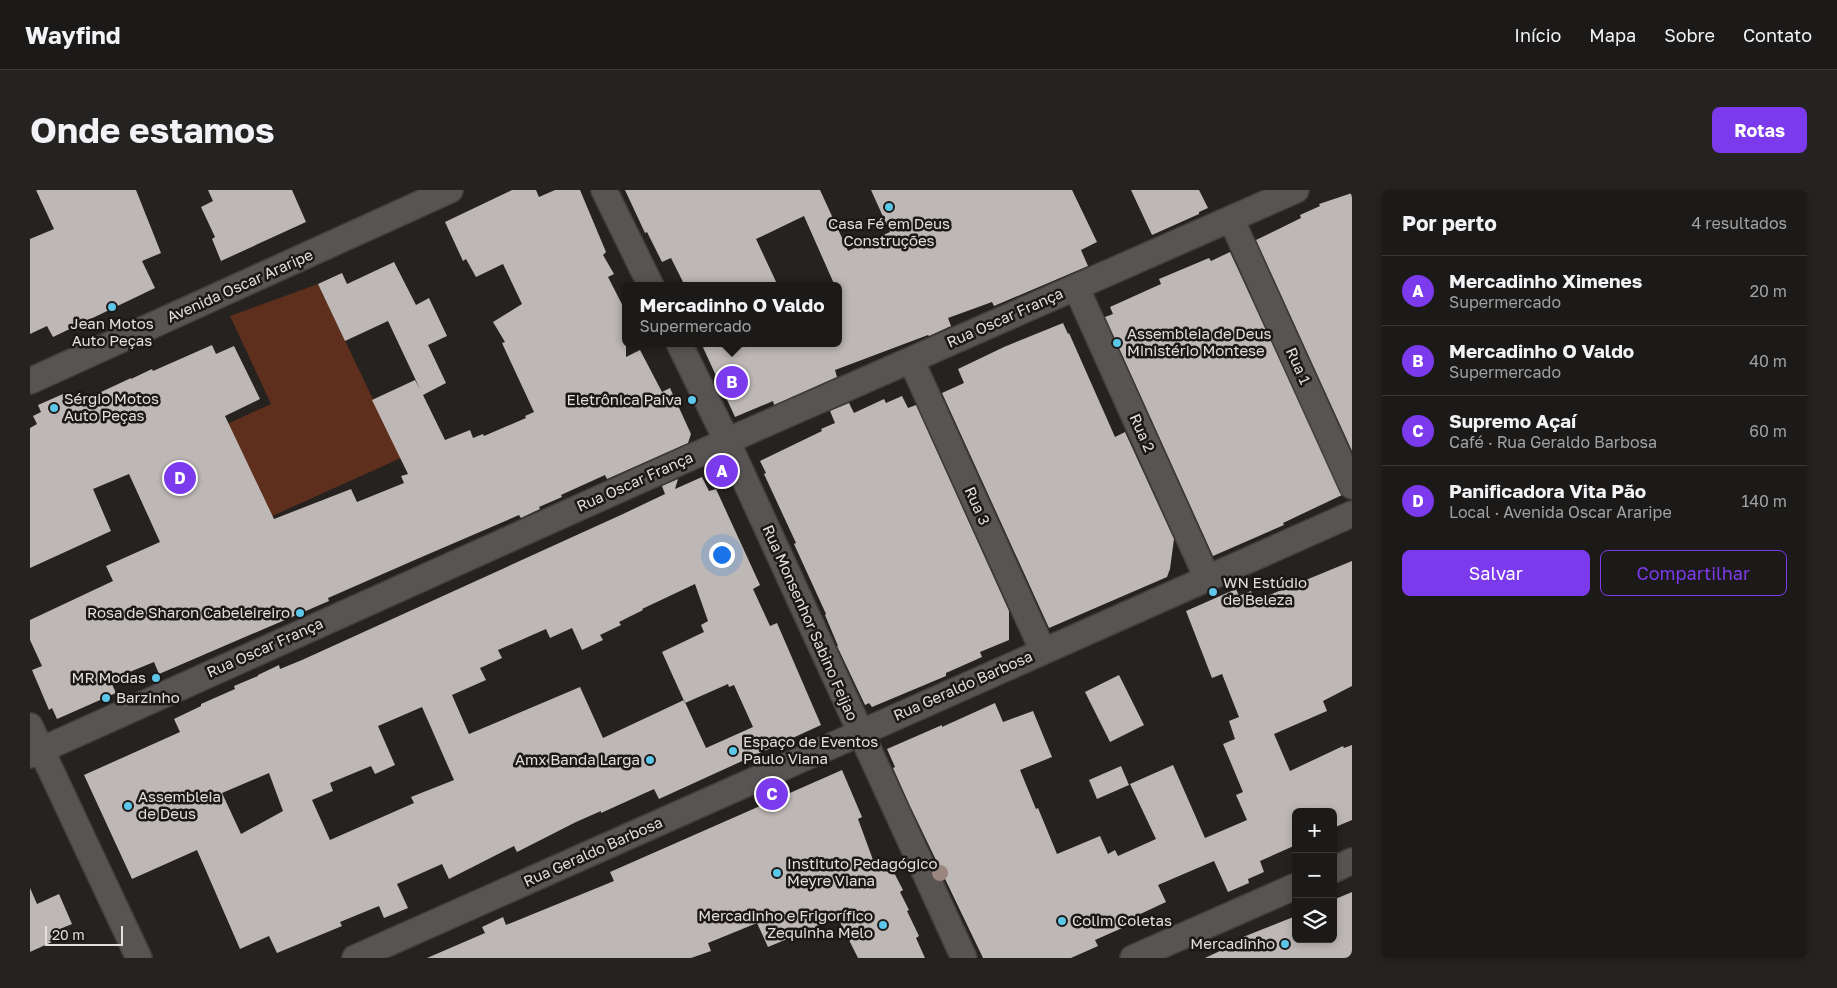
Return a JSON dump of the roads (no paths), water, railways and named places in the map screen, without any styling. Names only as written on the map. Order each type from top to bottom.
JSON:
[{"type":"street","name":"Avenida Oscar Araripe","points":[[30,382],[450,190]]},
{"type":"street","points":[[604,190],[649,282]]},
{"type":"street","name":"Rua Oscar França","points":[[35,752],[726,440],[1296,190]]},
{"type":"street","name":"Rua 1","points":[[1231,219],[1352,486]]},
{"type":"street","name":"Rua 2","points":[[1076,287],[1207,578]]},
{"type":"street","name":"Rua Monsenhor Sabino Feijao","points":[[681,347],[726,440],[964,958]]},
{"type":"street","name":"Rua 3","points":[[911,360],[1043,651]]},
{"type":"street","name":"Rua Geraldo Barbosa","points":[[355,958],[1352,514]]},
{"type":"street","points":[[30,726],[35,752],[139,958]]},
{"type":"street","points":[[1337,868],[1352,861]]},
{"type":"street","points":[[1133,958],[1292,888]]},
{"type":"place","name":"Casa Fé em Deus Construções","points":[[889,207]]},
{"type":"place","name":"Jean Motos Auto Peças","points":[[112,307]]},
{"type":"place","name":"Assembleia de Deus Ministério Montese","points":[[1117,343]]},
{"type":"place","name":"Mercadinho O Valdo","points":[[732,382]]},
{"type":"place","name":"Eletrônica Paiva","points":[[692,400]]},
{"type":"place","name":"Sérgio Motos Auto Peças","points":[[54,408]]},
{"type":"place","name":"Mercadinho Ximenes","points":[[722,471]]},
{"type":"place","name":"Panificadora Vita Pão","points":[[180,478]]},
{"type":"place","name":"WN Estúdio de Beleza","points":[[1213,592]]},
{"type":"place","name":"Rosa de Sharon Cabeleireiro","points":[[300,613]]},
{"type":"place","name":"MR Modas","points":[[156,678]]},
{"type":"place","name":"Barzinho","points":[[106,698]]},
{"type":"place","name":"Espaço de Eventos Paulo Viana","points":[[733,751]]},
{"type":"place","name":"Amx Banda Larga","points":[[650,760]]},
{"type":"place","name":"Supremo Açaí","points":[[772,794]]},
{"type":"place","name":"Assembleia de Deus","points":[[128,806]]},
{"type":"place","name":"Instituto Pedagógico Meyre Viana","points":[[777,873]]},
{"type":"place","name":"Colim Coletas","points":[[1062,921]]},
{"type":"place","name":"Mercadinho e Frigorífico Zequinha Melo","points":[[883,925]]},
{"type":"place","name":"Mercadinho","points":[[1285,944]]}]
